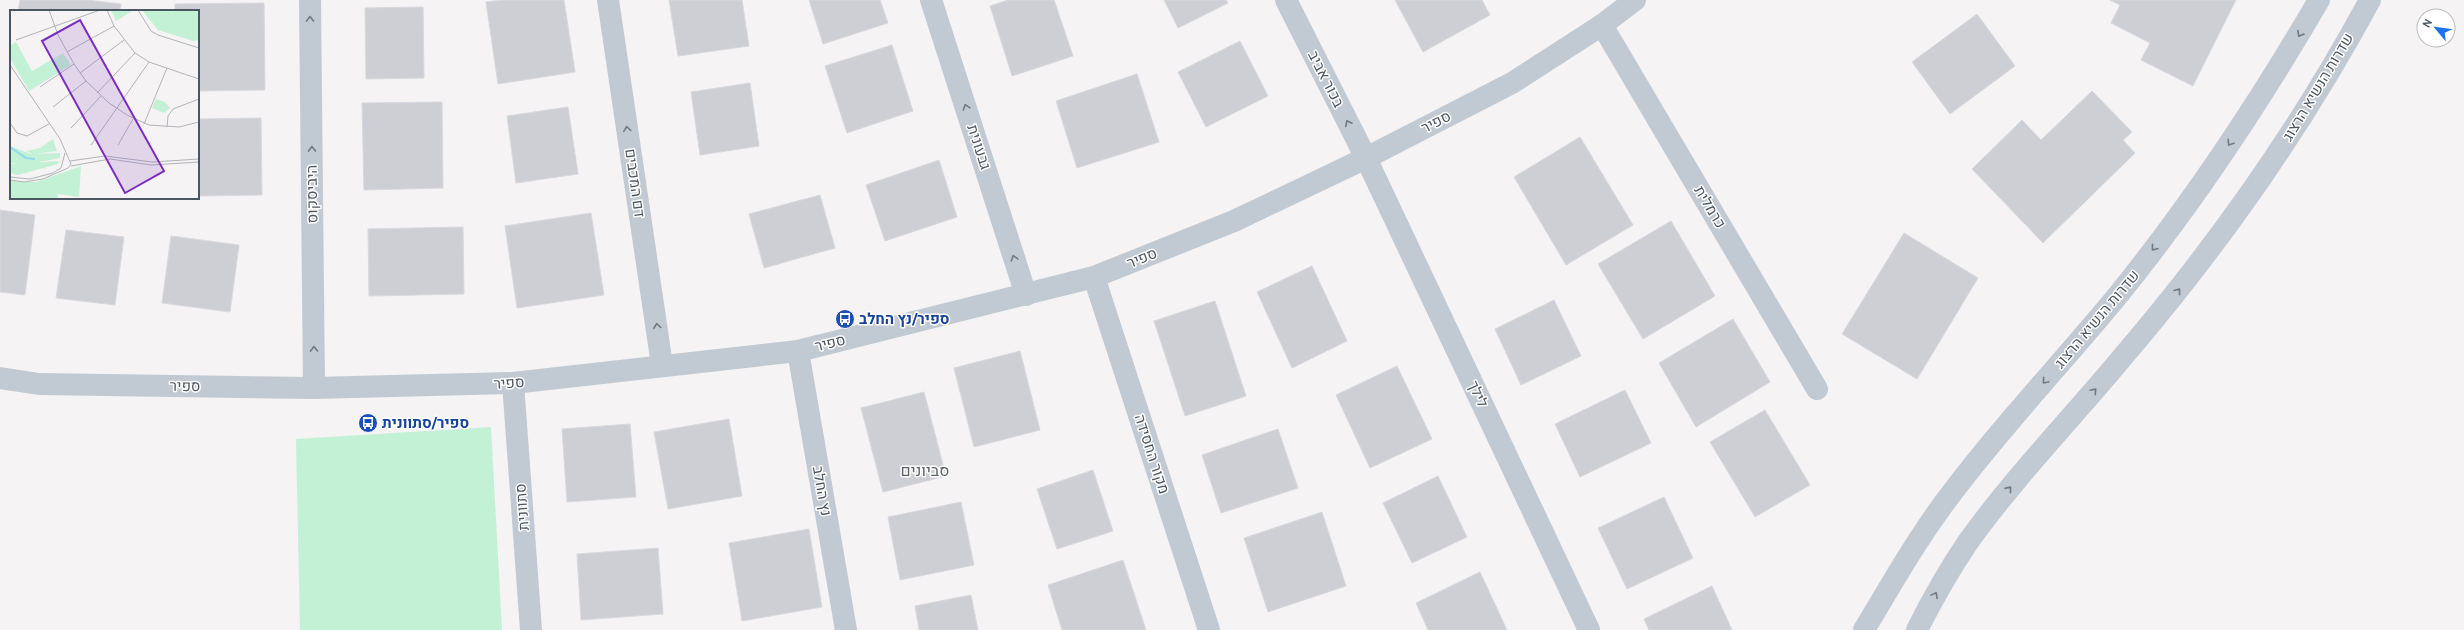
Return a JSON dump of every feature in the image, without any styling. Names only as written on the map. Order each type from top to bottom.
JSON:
[{"type":"street","name":"היביסקוס","points":[[310,0],[314,388]]},
{"type":"street","name":"דם המכבים","points":[[608,0],[662,365]]},
{"type":"street","name":"גבעונית","points":[[931,0],[1026,295]]},
{"type":"street","name":"בכור אביב","points":[[1286,0],[1366,158]]},
{"type":"street","name":"ספיר","points":[[0,378],[40,384],[314,388],[513,383],[662,365],[798,351],[1094,278],[1234,221],[1366,158],[1512,83],[1602,25],[1635,0]]},
{"type":"street","name":"שדרות הנשיא הרצוג","points":[[1864,630],[1902,566],[1948,498],[2119,293],[2197,192],[2268,88],[2319,0]]},
{"type":"street","name":"שדרות הנשיא הרצוג","points":[[1917,630],[1938,590],[1968,543],[2008,489],[2126,354],[2235,216],[2299,122],[2370,0]]},
{"type":"street","name":"כרמלית","points":[[1602,25],[1817,389]]},
{"type":"street","name":"לילך","points":[[1366,158],[1589,630]]},
{"type":"street","name":"מקור החסידה","points":[[1094,278],[1209,630]]},
{"type":"street","name":"נץ החלב","points":[[798,351],[846,630]]},
{"type":"street","name":"סתוונית","points":[[513,383],[531,630]]},
{"type":"green space","points":[[491,427],[502,630],[300,630],[296,439]]},
{"type":"building","points":[[20,0],[87,0],[121,4],[120,10],[18,10]]},
{"type":"building","points":[[502,0],[564,0],[575,72],[498,84],[486,2]]},
{"type":"building","points":[[669,0],[742,0],[749,46],[678,56]]},
{"type":"building","points":[[809,0],[880,0],[888,23],[823,44]]},
{"type":"building","points":[[1008,0],[1054,0],[1073,56],[1012,76],[990,6]]},
{"type":"building","points":[[1164,0],[1226,0],[1228,3],[1178,28]]},
{"type":"building","points":[[1395,0],[1482,0],[1490,15],[1423,52]]},
{"type":"building","points":[[2110,0],[2236,0],[2193,86],[2141,60],[2150,43],[2111,23],[2120,5]]},
{"type":"building","points":[[264,3],[265,90],[199,91],[199,10],[175,10],[175,4]]},
{"type":"building","points":[[423,7],[424,78],[366,79],[365,8]]},
{"type":"building","points":[[1977,14],[2015,66],[1950,114],[1912,62]]},
{"type":"building","points":[[1240,41],[1268,96],[1206,127],[1178,72]]},
{"type":"building","points":[[892,45],[913,111],[847,133],[825,66]]},
{"type":"building","points":[[1137,74],[1159,142],[1077,168],[1056,101]]},
{"type":"building","points":[[750,83],[759,146],[700,155],[691,92]]},
{"type":"building","points":[[2092,91],[2132,132],[2123,140],[2135,153],[2043,243],[1972,169],[2022,120],[2041,140]]},
{"type":"building","points":[[442,102],[443,188],[364,190],[362,103]]},
{"type":"building","points":[[568,107],[578,174],[516,183],[507,116]]},
{"type":"building","points":[[261,118],[262,195],[199,196],[199,119]]},
{"type":"building","points":[[1580,137],[1633,225],[1566,265],[1514,177]]},
{"type":"building","points":[[939,160],[957,217],[885,241],[866,185]]},
{"type":"building","points":[[820,195],[835,248],[764,268],[749,214]]},
{"type":"building","points":[[0,210],[35,215],[25,295],[0,292]]},
{"type":"building","points":[[591,213],[604,295],[517,308],[505,226]]},
{"type":"building","points":[[1671,221],[1715,296],[1643,339],[1598,264]]},
{"type":"building","points":[[463,227],[464,294],[369,296],[368,229]]},
{"type":"building","points":[[66,230],[124,237],[115,305],[56,298]]},
{"type":"building","points":[[1904,233],[1978,278],[1917,379],[1842,334]]},
{"type":"building","points":[[171,236],[239,245],[230,312],[162,303]]},
{"type":"building","points":[[1312,266],[1347,341],[1292,368],[1257,292]]},
{"type":"building","points":[[1554,300],[1581,356],[1521,385],[1495,329]]},
{"type":"building","points":[[1215,301],[1246,396],[1185,416],[1154,321]]},
{"type":"building","points":[[1733,319],[1770,382],[1696,427],[1659,363]]},
{"type":"building","points":[[1020,351],[1040,430],[974,447],[954,368]]},
{"type":"building","points":[[1397,366],[1432,439],[1370,468],[1336,395]]},
{"type":"building","points":[[1625,390],[1651,443],[1580,477],[1555,424]]},
{"type":"building","points":[[924,392],[946,476],[883,492],[861,408]]},
{"type":"building","points":[[1765,410],[1810,485],[1755,517],[1710,442]]},
{"type":"building","points":[[729,419],[742,496],[668,509],[654,432]]},
{"type":"building","points":[[630,424],[636,497],[567,502],[562,429]]},
{"type":"building","points":[[1278,429],[1298,488],[1221,513],[1202,455]]},
{"type":"building","points":[[1093,470],[1113,531],[1057,549],[1037,489]]},
{"type":"building","points":[[1438,476],[1467,537],[1412,563],[1383,503]]},
{"type":"building","points":[[1664,497],[1693,558],[1627,589],[1598,528]]},
{"type":"building","points":[[961,502],[974,565],[900,580],[888,517]]},
{"type":"building","points":[[1322,512],[1346,586],[1268,612],[1244,538]]},
{"type":"building","points":[[809,529],[822,607],[742,621],[729,543]]},
{"type":"building","points":[[658,548],[663,614],[581,620],[577,554]]},
{"type":"building","points":[[1123,560],[1146,630],[1062,630],[1048,585]]},
{"type":"building","points":[[1480,572],[1507,630],[1428,630],[1416,603]]},
{"type":"building","points":[[1712,586],[1732,630],[1649,630],[1644,619]]},
{"type":"building","points":[[971,595],[978,630],[919,630],[915,606]]},
{"type":"place","name":"ספיר/נץ החלב","points":[[845,319]]},
{"type":"place","name":"ספיר/סתוונית","points":[[368,423]]},
{"type":"district","name":"סביונים","points":[[925,470]]}]
